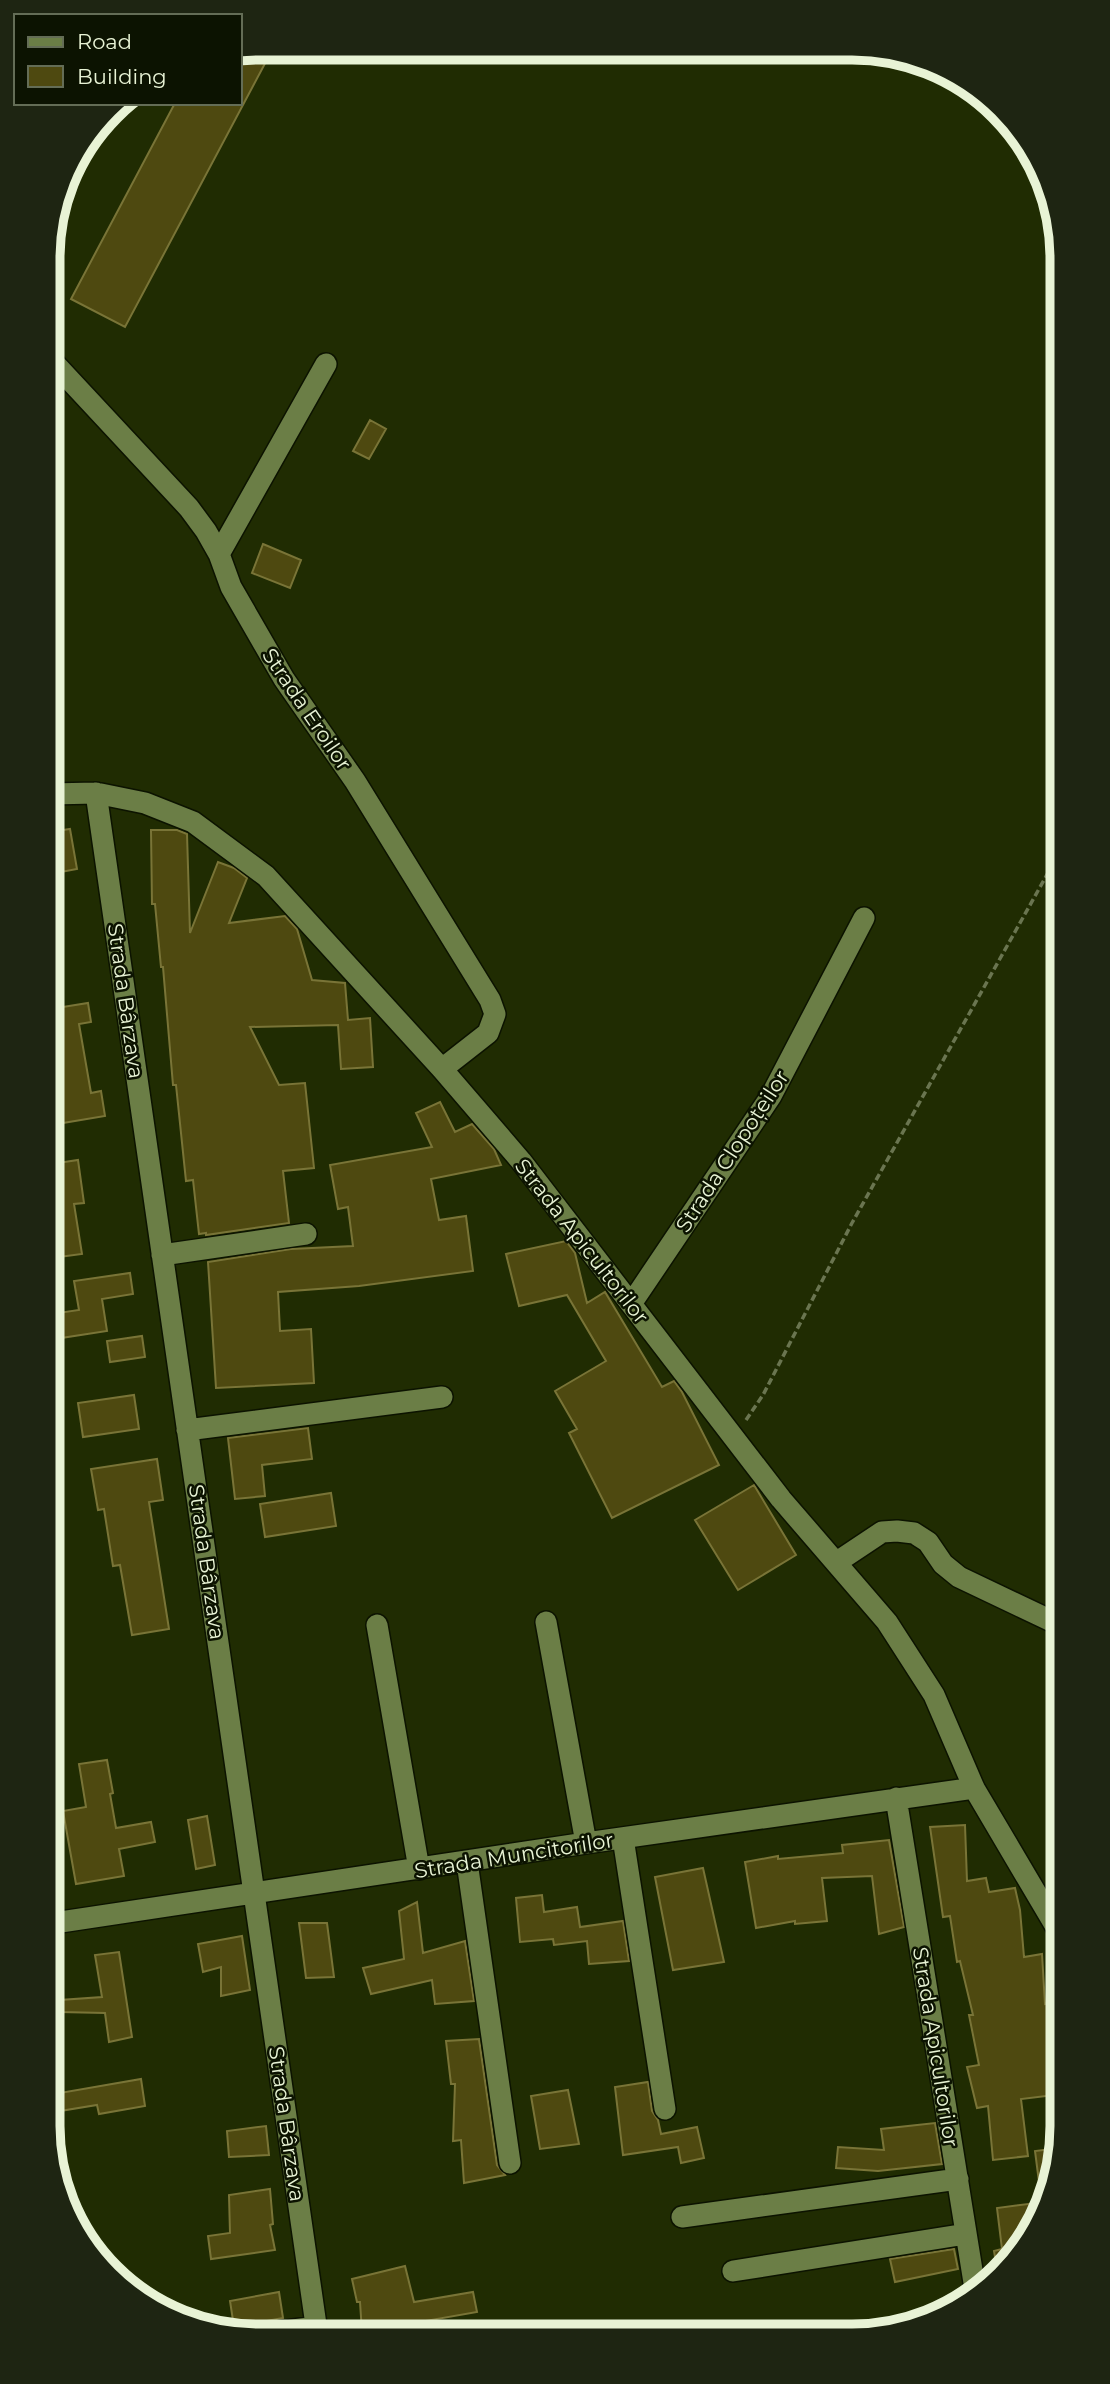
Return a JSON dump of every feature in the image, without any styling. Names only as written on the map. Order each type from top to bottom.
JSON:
[{"type":"street","points":[[219,554],[326,364]]},
{"type":"street","name":"Strada Eroilor","points":[[60,369],[190,508],[206,530],[219,554],[231,587],[284,680],[355,781],[490,1000],[495,1014],[488,1033],[442,1069]]},
{"type":"street","name":"Strada Apicultorilor","points":[[60,794],[96,793],[145,803],[193,822],[266,877],[442,1069],[521,1161],[781,1499],[887,1622],[934,1695],[974,1788],[1050,1917]]},
{"type":"street","name":"Strada Bârzava","points":[[96,793],[316,2324]]},
{"type":"street","name":"Strada Clopoțeilor","points":[[631,1304],[771,1096],[864,918]]},
{"type":"street","points":[[162,1255],[306,1234]]},
{"type":"street","points":[[187,1430],[442,1397]]},
{"type":"street","points":[[837,1562],[882,1532],[914,1533],[928,1542],[943,1564],[959,1577],[1050,1620]]},
{"type":"street","points":[[546,1622],[586,1843]]},
{"type":"street","points":[[377,1625],[419,1869]]},
{"type":"street","name":"Strada Muncitorilor","points":[[60,1922],[974,1788]]},
{"type":"street","name":"Strada Apicultorilor","points":[[896,1798],[974,2282]]},
{"type":"street","points":[[623,1838],[665,2109]]},
{"type":"street","points":[[467,1862],[510,2163]]},
{"type":"street","points":[[682,2217],[958,2179]]},
{"type":"street","points":[[733,2271],[966,2234]]},
{"type":"path","points":[[734,1438],[763,1395],[852,1223],[1050,869]]},
{"type":"building","points":[[242,60],[267,60],[125,327],[71,299],[174,105],[242,105]]},
{"type":"building","points":[[370,420],[386,429],[369,459],[353,451]]},
{"type":"building","points":[[263,544],[301,560],[290,588],[252,573]]},
{"type":"building","points":[[70,829],[77,869],[60,872],[60,830]]},
{"type":"building","points":[[151,830],[177,830],[187,834],[190,933],[218,862],[234,868],[247,878],[229,923],[285,916],[297,929],[312,980],[345,983],[348,1020],[370,1018],[373,1067],[341,1069],[338,1025],[250,1027],[279,1085],[305,1083],[314,1168],[283,1171],[289,1223],[199,1234],[193,1180],[186,1181],[176,1085],[173,1085],[163,967],[155,904],[152,904]]},
{"type":"building","points":[[88,1003],[91,1022],[79,1024],[91,1093],[101,1091],[105,1116],[60,1124],[60,1007]]},
{"type":"building","points":[[440,1102],[455,1132],[472,1124],[494,1149],[501,1165],[431,1179],[439,1220],[466,1216],[473,1271],[359,1286],[278,1292],[280,1331],[311,1329],[314,1383],[216,1388],[208,1262],[291,1249],[353,1246],[348,1207],[338,1209],[330,1165],[432,1147],[416,1113]]},
{"type":"building","points":[[78,1160],[84,1203],[74,1204],[82,1254],[60,1257],[60,1163]]},
{"type":"building","points":[[566,1241],[575,1253],[587,1303],[605,1292],[662,1387],[674,1381],[682,1392],[719,1465],[612,1518],[569,1433],[577,1429],[555,1391],[606,1361],[567,1295],[519,1306],[506,1254]]},
{"type":"building","points":[[130,1273],[133,1294],[102,1299],[107,1331],[61,1338],[60,1313],[79,1310],[74,1281]]},
{"type":"building","points":[[142,1336],[145,1357],[110,1362],[107,1341]]},
{"type":"building","points":[[134,1395],[139,1429],[83,1437],[78,1403]]},
{"type":"building","points":[[308,1428],[312,1459],[262,1465],[265,1496],[235,1499],[228,1438]]},
{"type":"building","points":[[157,1459],[163,1500],[149,1502],[169,1629],[132,1635],[120,1565],[113,1566],[104,1509],[98,1510],[91,1469]]},
{"type":"building","points":[[754,1485],[796,1555],[738,1590],[695,1520]]},
{"type":"building","points":[[331,1493],[336,1526],[265,1537],[260,1504]]},
{"type":"building","points":[[107,1760],[116,1828],[151,1822],[155,1842],[119,1849],[124,1876],[76,1884],[63,1811],[86,1807],[79,1764]]},
{"type":"building","points":[[207,1816],[215,1865],[196,1869],[188,1820]]},
{"type":"building","points":[[965,1825],[967,1881],[986,1878],[989,1892],[1015,1888],[1020,1910],[1024,1957],[1042,1954],[1045,2004],[1050,2003],[1050,2095],[1021,2099],[1028,2156],[993,2160],[988,2106],[977,2108],[967,2067],[979,2065],[969,2015],[973,2015],[960,1961],[957,1962],[950,1916],[943,1917],[930,1827]]},
{"type":"building","points":[[889,1840],[904,1927],[879,1934],[872,1876],[822,1878],[827,1921],[795,1924],[795,1921],[756,1928],[745,1862],[778,1856],[778,1859],[843,1853],[842,1845]]},
{"type":"building","points":[[703,1868],[724,1962],[673,1970],[655,1877]]},
{"type":"building","points":[[542,1895],[544,1912],[577,1907],[580,1927],[623,1921],[629,1961],[589,1964],[587,1941],[554,1945],[553,1939],[520,1942],[516,1898]]},
{"type":"building","points":[[417,1902],[423,1953],[465,1941],[474,2001],[435,2004],[432,1980],[371,1994],[363,1968],[404,1959],[399,1911]]},
{"type":"building","points":[[299,1923],[327,1923],[334,1977],[306,1978]]},
{"type":"building","points":[[242,1936],[250,1990],[221,1996],[221,1967],[203,1972],[198,1944]]},
{"type":"building","points":[[119,1952],[132,2037],[109,2042],[105,2013],[60,2012],[60,2000],[102,1997],[95,1955]]},
{"type":"building","points":[[479,2039],[497,2165],[505,2175],[464,2183],[461,2140],[453,2141],[455,2084],[451,2084],[446,2041]]},
{"type":"building","points":[[141,2079],[145,2106],[99,2114],[97,2105],[60,2111],[60,2093]]},
{"type":"building","points":[[648,2082],[652,2111],[658,2120],[661,2134],[697,2127],[704,2158],[681,2163],[678,2147],[623,2155],[615,2087]]},
{"type":"building","points":[[568,2090],[579,2144],[540,2149],[531,2096]]},
{"type":"building","points":[[935,2123],[942,2164],[878,2171],[836,2168],[838,2147],[884,2150],[881,2129]]},
{"type":"building","points":[[266,2126],[269,2155],[229,2157],[227,2131]]},
{"type":"building","points":[[1049,2149],[1040,2190],[1035,2151]]},
{"type":"building","points":[[270,2189],[273,2224],[270,2225],[275,2250],[211,2259],[208,2236],[230,2233],[229,2195]]},
{"type":"building","points":[[1035,2203],[1010,2247],[996,2262],[994,2251],[1002,2249],[997,2208]]},
{"type":"building","points":[[954,2249],[958,2269],[895,2282],[890,2259]]},
{"type":"building","points":[[405,2266],[414,2302],[473,2292],[477,2312],[408,2324],[361,2324],[360,2302],[357,2302],[352,2279]]},
{"type":"building","points":[[279,2292],[283,2318],[252,2324],[233,2323],[230,2301]]}]
